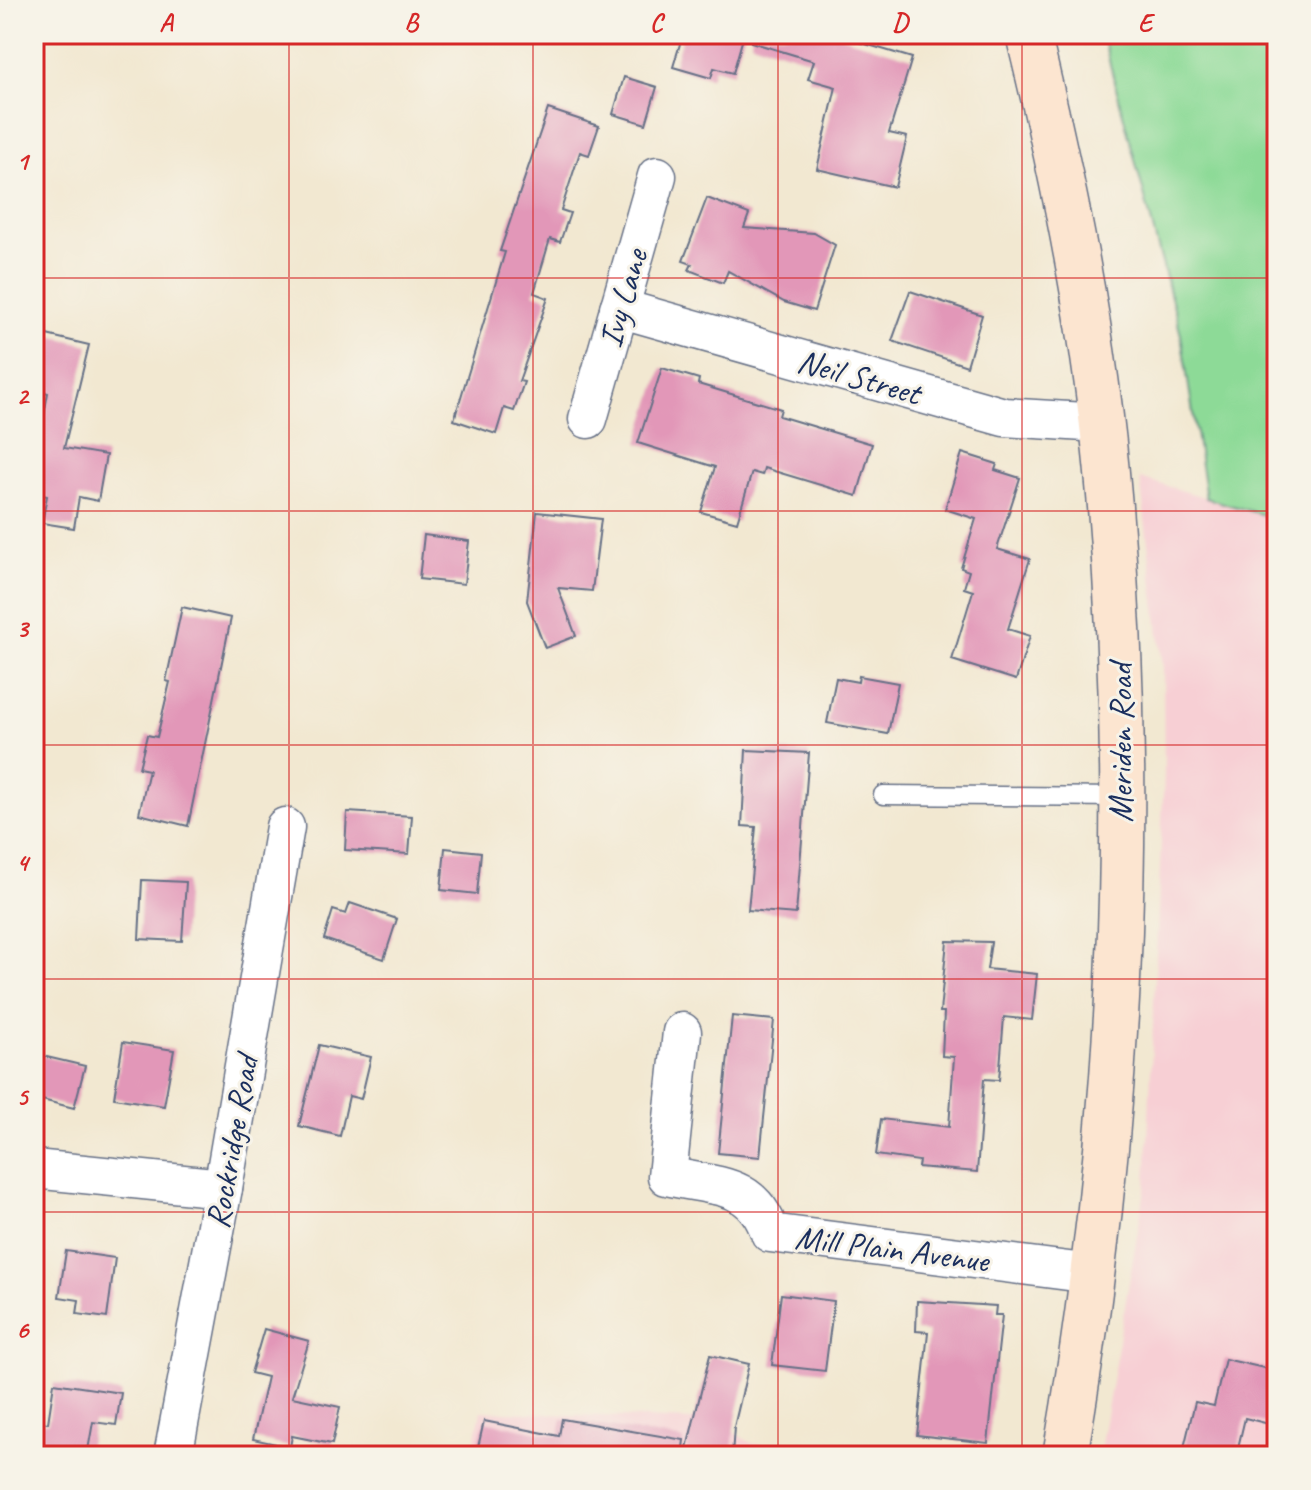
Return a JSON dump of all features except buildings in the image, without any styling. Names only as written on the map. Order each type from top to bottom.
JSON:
[{"type":"main road","name":"Meriden Road","points":[[1028,34],[1073,235],[1102,423],[1117,590],[1121,797],[1113,1054],[1092,1274],[1065,1456]]},
{"type":"street","name":"Ivy Lane","points":[[588,419],[657,176]]},
{"type":"street","name":"Neil Street","points":[[619,308],[1004,417],[1102,423]]},
{"type":"street","name":"Rockridge Road","points":[[173,1456],[285,827]]},
{"type":"street","name":"Mill Plain Avenue","points":[[682,1032],[667,1176],[746,1193],[763,1210],[770,1233],[1092,1274]]},
{"type":"street","points":[[34,1169],[223,1188]]},
{"type":"lane","points":[[883,795],[1121,797]]},
{"type":"shaded area","points":[[1140,478],[1277,519],[1277,1456],[1099,1456],[1146,1184],[1164,774],[1163,667]]},
{"type":"shaded area","points":[[481,1411],[714,1421],[753,1444],[914,1456],[472,1456]]},
{"type":"green space","points":[[1102,34],[1277,34],[1277,519],[1206,498],[1181,335]]}]
